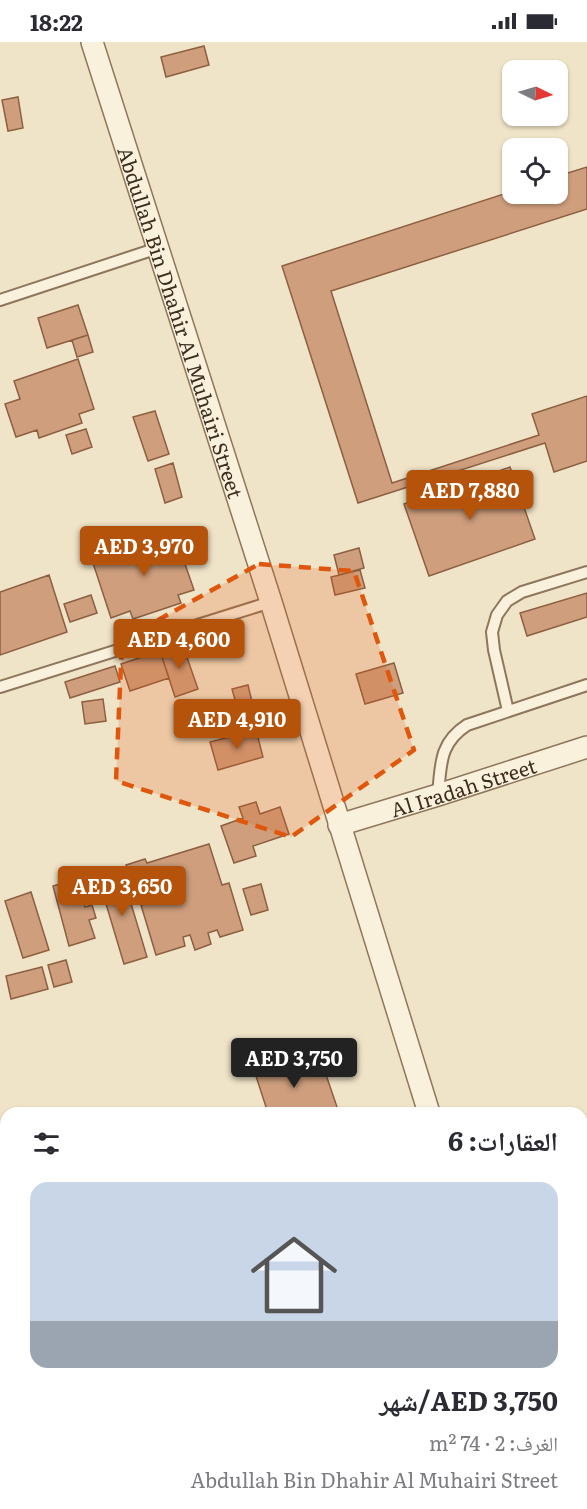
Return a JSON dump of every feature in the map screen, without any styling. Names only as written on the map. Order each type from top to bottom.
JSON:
[{"type":"street","name":"Abdullah Bin Dhahir Al Muhairi Street","points":[[92,42],[271,602],[427,1107]]},
{"type":"street","name":"Al Iradah Street","points":[[339,825],[587,747]]},
{"type":"lane","points":[[0,300],[158,248]]},
{"type":"lane","points":[[508,711],[494,650],[492,632],[497,615],[507,601],[522,592],[587,572]]},
{"type":"lane","points":[[0,687],[271,602]]},
{"type":"lane","points":[[438,795],[444,751],[458,731],[467,725],[587,685]]},
{"type":"highlighted area","points":[[259,564],[354,571],[414,750],[291,837],[116,781],[122,640]]},
{"type":"building","points":[[204,46],[209,65],[166,77],[161,57]]},
{"type":"building","points":[[18,97],[23,128],[8,131],[2,100]]},
{"type":"building","points":[[587,167],[587,209],[331,291],[392,483],[539,435],[532,414],[587,396],[587,461],[554,472],[545,443],[358,503],[282,266],[502,195],[502,204],[568,204],[568,173]]},
{"type":"building","points":[[78,305],[88,335],[47,348],[38,318]]},
{"type":"building","points":[[88,335],[93,352],[77,357],[72,340]]},
{"type":"building","points":[[78,359],[94,409],[79,414],[82,423],[39,438],[37,430],[16,437],[5,404],[20,399],[14,381]]},
{"type":"building","points":[[155,411],[169,454],[148,461],[133,417]]},
{"type":"building","points":[[86,429],[92,447],[72,454],[66,435]]},
{"type":"building","points":[[173,463],[182,497],[165,503],[155,469]]},
{"type":"building","points":[[510,467],[535,539],[429,576],[404,504]]},
{"type":"building","points":[[145,533],[149,543],[175,535],[194,590],[178,595],[181,603],[133,619],[130,611],[111,618],[93,563],[123,553],[119,542]]},
{"type":"building","points":[[359,548],[364,568],[339,575],[334,555]]},
{"type":"building","points":[[360,570],[365,588],[335,595],[331,577]]},
{"type":"building","points":[[49,575],[67,632],[0,655],[0,592]]},
{"type":"building","points":[[587,593],[587,617],[527,636],[520,613]]},
{"type":"building","points":[[91,595],[97,613],[70,622],[64,604]]},
{"type":"building","points":[[182,643],[198,689],[175,697],[160,651]]},
{"type":"building","points":[[160,651],[169,678],[130,691],[121,664]]},
{"type":"building","points":[[394,663],[403,693],[365,704],[356,674]]},
{"type":"building","points":[[115,666],[120,682],[70,698],[65,682]]},
{"type":"building","points":[[248,685],[254,710],[239,714],[232,689]]},
{"type":"building","points":[[103,699],[106,721],[85,724],[82,702]]},
{"type":"building","points":[[256,730],[263,757],[218,770],[210,742]]},
{"type":"building","points":[[256,802],[260,814],[280,807],[289,834],[253,846],[256,856],[234,863],[221,826],[243,818],[239,807]]},
{"type":"building","points":[[209,844],[222,885],[229,883],[243,930],[220,937],[217,930],[208,933],[211,944],[195,950],[190,935],[183,937],[185,946],[156,955],[141,905],[146,904],[142,892],[136,894],[126,865],[145,859],[147,863]]},
{"type":"building","points":[[121,870],[147,957],[124,964],[98,877]]},
{"type":"building","points":[[78,879],[85,907],[92,905],[96,918],[89,920],[95,938],[69,946],[53,886]]},
{"type":"building","points":[[261,884],[268,910],[251,915],[243,889]]},
{"type":"building","points":[[31,892],[49,950],[23,958],[5,901]]},
{"type":"building","points":[[66,960],[72,982],[54,987],[48,965]]},
{"type":"building","points":[[42,967],[48,989],[11,999],[6,976]]},
{"type":"building","points":[[279,1058],[282,1067],[298,1061],[303,1072],[323,1066],[337,1107],[266,1107],[253,1067]]}]
